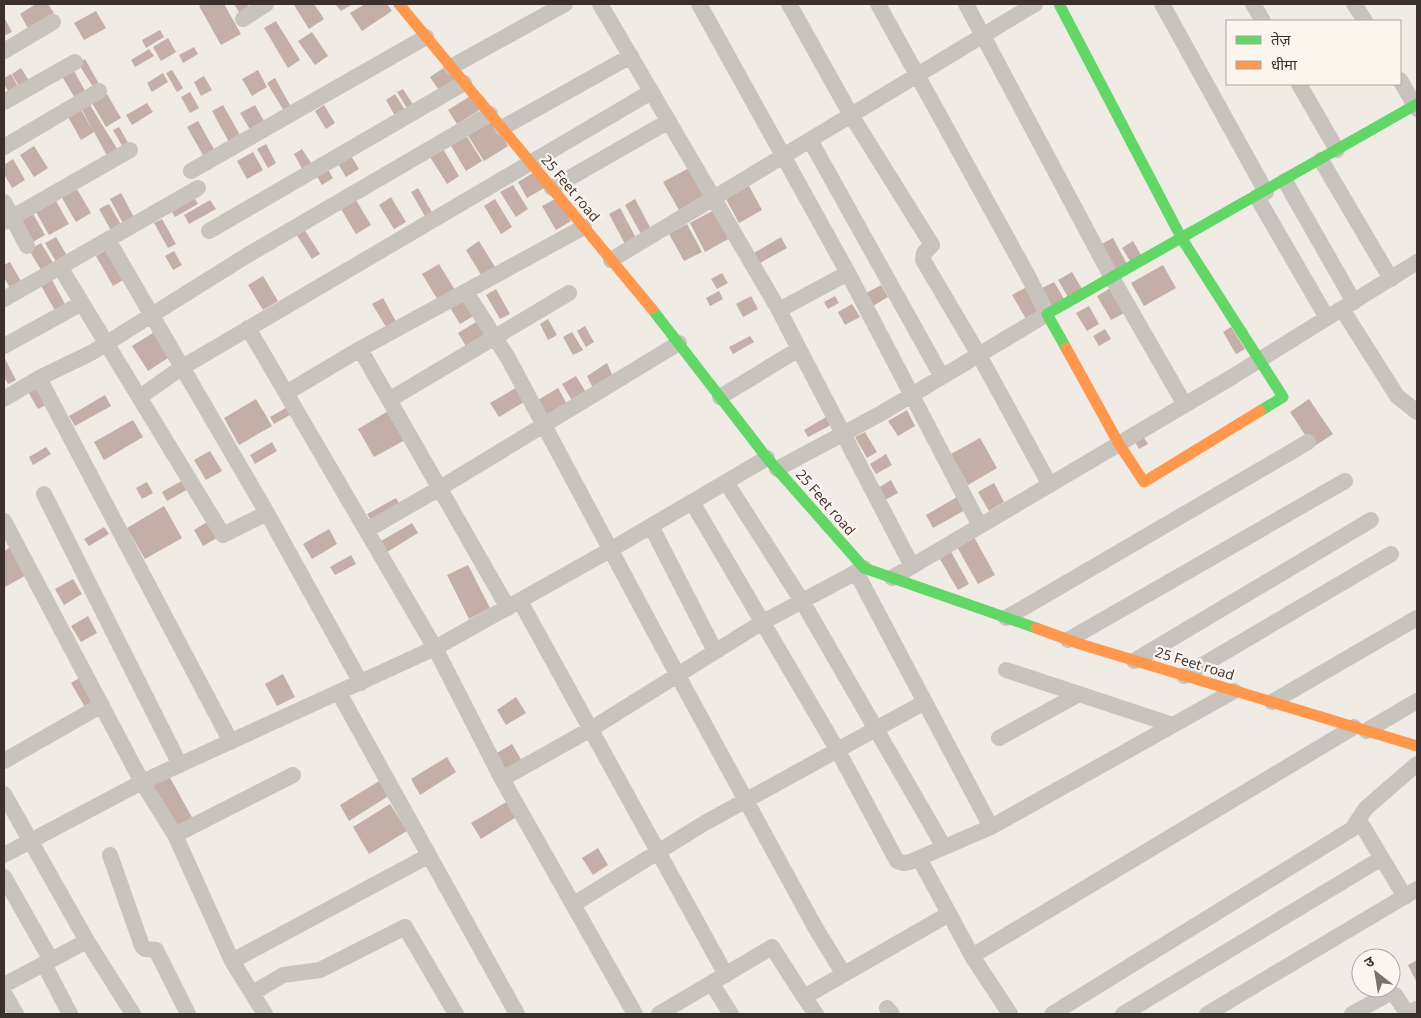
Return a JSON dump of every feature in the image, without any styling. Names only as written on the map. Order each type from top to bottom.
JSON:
[{"type":"street","points":[[243,19],[266,4]]},
{"type":"street","name":"25 Feet road","points":[[399,4],[679,343],[772,463],[860,570],[892,578],[1068,640],[1134,661],[1417,746]]},
{"type":"street","points":[[451,68],[565,4]]},
{"type":"street","points":[[600,4],[779,310],[842,435],[912,566]]},
{"type":"street","points":[[700,4],[848,273],[980,526]]},
{"type":"street","points":[[789,4],[851,115],[932,244],[924,253],[923,260],[979,355],[1050,485]]},
{"type":"street","points":[[878,4],[1119,444],[1144,482],[1283,397],[1182,239],[1059,4]]},
{"type":"street","points":[[966,4],[1112,278],[1185,405]]},
{"type":"street","points":[[611,260],[1035,4]]},
{"type":"street","points":[[1162,4],[1327,318]]},
{"type":"street","points":[[1252,4],[1262,20]]},
{"type":"street","points":[[1354,4],[1364,20]]},
{"type":"street","points":[[4,50],[53,22]]},
{"type":"street","points":[[191,171],[426,37]]},
{"type":"street","points":[[502,128],[631,56]]},
{"type":"street","points":[[4,102],[75,62]]},
{"type":"street","points":[[4,855],[142,782],[435,648],[514,605],[726,482],[842,435],[912,396],[1047,314],[1417,106],[1401,82]]},
{"type":"street","points":[[209,230],[464,83]]},
{"type":"street","points":[[1300,85],[1337,150]]},
{"type":"street","points":[[4,146],[99,91]]},
{"type":"street","points":[[140,396],[181,368],[248,328],[651,92]]},
{"type":"street","points":[[4,399],[39,378],[107,343],[153,316],[246,256],[490,114]]},
{"type":"street","points":[[552,188],[669,121]]},
{"type":"street","points":[[810,140],[942,377]]},
{"type":"street","points":[[8,220],[130,150]]},
{"type":"street","points":[[1321,160],[1391,279]]},
{"type":"street","points":[[1285,181],[1397,396],[1417,412]]},
{"type":"street","points":[[4,299],[198,188]]},
{"type":"street","points":[[4,202],[8,220],[27,246]]},
{"type":"street","points":[[286,393],[360,349],[584,227]]},
{"type":"street","points":[[108,240],[267,513],[361,683]]},
{"type":"street","points":[[892,578],[1185,405],[1417,262]]},
{"type":"street","points":[[60,267],[223,535],[267,513]]},
{"type":"street","points":[[779,310],[848,273]]},
{"type":"street","points":[[466,292],[508,358],[746,801],[815,927],[843,972]]},
{"type":"street","points":[[389,400],[569,293]]},
{"type":"street","points":[[4,346],[82,303]]},
{"type":"street","points":[[248,328],[435,648],[502,779],[635,1014]]},
{"type":"street","points":[[367,530],[440,488],[679,343]]},
{"type":"street","points":[[360,349],[440,488],[591,729],[726,975]]},
{"type":"street","points":[[720,397],[799,349]]},
{"type":"street","points":[[39,378],[231,742]]},
{"type":"street","points":[[1006,618],[1308,442]]},
{"type":"street","points":[[1068,640],[1344,481]]},
{"type":"street","points":[[726,482],[802,601],[944,847]]},
{"type":"street","points":[[44,494],[180,765]]},
{"type":"street","points":[[692,502],[838,751],[894,857],[903,863],[991,827],[1234,691]]},
{"type":"street","points":[[1134,661],[1371,520]]},
{"type":"street","points":[[651,526],[715,651]]},
{"type":"street","points":[[6,531],[102,705],[142,782],[176,835],[232,961],[265,1014]]},
{"type":"street","points":[[1184,676],[1391,554]]},
{"type":"street","points":[[502,779],[591,729],[762,623],[860,570],[925,702],[991,827]]},
{"type":"street","points":[[1272,702],[1417,618]]},
{"type":"street","points":[[1006,670],[1173,725]]},
{"type":"street","points":[[339,693],[517,1014]]},
{"type":"street","points":[[999,738],[1079,694]]},
{"type":"street","points":[[972,956],[1360,729],[1417,701]]},
{"type":"street","points":[[574,904],[657,852],[925,702]]},
{"type":"street","points":[[4,761],[102,705]]},
{"type":"street","points":[[1052,1014],[1352,829],[1360,820],[1366,808],[1417,764]]},
{"type":"street","points":[[176,835],[293,775]]},
{"type":"street","points":[[4,794],[87,942],[133,1014]]},
{"type":"street","points":[[1207,1014],[1411,893],[1382,858],[1360,820]]},
{"type":"street","points":[[110,856],[142,946],[145,949],[156,950],[188,1014]]},
{"type":"street","points":[[232,961],[428,856]]},
{"type":"street","points":[[919,858],[972,956],[1010,1014]]},
{"type":"street","points":[[1123,1014],[1382,858]]},
{"type":"street","points":[[4,877],[47,962],[70,1014]]},
{"type":"street","points":[[804,997],[843,972],[949,914]]},
{"type":"street","points":[[252,993],[282,975],[320,970],[405,927],[456,1014]]},
{"type":"street","points":[[4,984],[87,942]]},
{"type":"street","points":[[659,1014],[685,1008],[712,984],[772,947],[816,1014]]},
{"type":"street","points":[[712,984],[731,1014]]},
{"type":"street","points":[[4,993],[16,1014]]},
{"type":"street","points":[[1352,1014],[1390,993],[1395,995],[1407,1013],[1417,1009]]},
{"type":"building","points":[[36,4],[48,4],[54,13],[45,18],[30,32],[20,14]]},
{"type":"building","points":[[203,4],[224,4],[241,34],[221,45],[199,6]]},
{"type":"building","points":[[234,4],[247,4],[250,10],[241,15]]},
{"type":"building","points":[[295,4],[314,4],[324,19],[309,29]]},
{"type":"building","points":[[335,4],[353,4],[341,11]]},
{"type":"building","points":[[365,4],[387,4],[392,11],[362,31],[350,13]]},
{"type":"building","points":[[96,11],[106,28],[84,40],[74,23]]},
{"type":"building","points":[[4,17],[12,32],[4,36]]},
{"type":"building","points":[[276,21],[300,60],[288,68],[264,28]]},
{"type":"building","points":[[160,30],[164,37],[146,48],[142,40]]},
{"type":"building","points":[[312,32],[328,56],[315,65],[298,41]]},
{"type":"building","points":[[168,38],[176,52],[161,61],[153,47]]},
{"type":"building","points":[[194,47],[198,54],[183,63],[179,55]]},
{"type":"building","points":[[149,49],[154,56],[135,67],[131,60]]},
{"type":"building","points":[[85,59],[99,84],[93,87],[78,63]]},
{"type":"building","points":[[71,66],[87,94],[76,100],[60,73]]},
{"type":"building","points":[[447,66],[455,80],[439,90],[430,77]]},
{"type":"building","points":[[21,68],[31,84],[21,90],[12,74]]},
{"type":"building","points":[[172,70],[183,88],[177,92],[166,73]]},
{"type":"building","points":[[258,70],[267,87],[252,96],[242,79]]},
{"type":"building","points":[[163,73],[168,82],[152,92],[147,83]]},
{"type":"building","points":[[11,74],[20,90],[11,96],[4,84],[4,78]]},
{"type":"building","points":[[204,76],[212,90],[201,96],[194,82]]},
{"type":"building","points":[[275,78],[291,107],[284,111],[267,83]]},
{"type":"building","points":[[403,89],[416,109],[410,113],[397,92]]},
{"type":"building","points":[[190,92],[199,108],[190,113],[181,97]]},
{"type":"building","points":[[107,94],[121,118],[106,127],[92,103]]},
{"type":"building","points":[[395,94],[408,115],[398,121],[386,100]]},
{"type":"building","points":[[472,95],[481,109],[457,124],[448,110]]},
{"type":"building","points":[[147,103],[153,112],[132,125],[126,115]]},
{"type":"building","points":[[90,105],[121,155],[110,161],[82,110]]},
{"type":"building","points":[[223,105],[240,135],[229,142],[212,111]]},
{"type":"building","points":[[255,105],[265,123],[251,131],[240,113]]},
{"type":"building","points":[[324,105],[335,123],[326,129],[315,111]]},
{"type":"building","points":[[81,110],[94,132],[81,140],[68,117]]},
{"type":"building","points":[[492,119],[508,146],[484,161],[467,134]]},
{"type":"building","points":[[198,121],[215,151],[204,157],[187,127]]},
{"type":"building","points":[[119,127],[130,146],[124,149],[113,130]]},
{"type":"building","points":[[466,135],[482,161],[466,171],[450,144]]},
{"type":"building","points":[[266,144],[276,163],[268,168],[257,149]]},
{"type":"building","points":[[34,146],[48,168],[34,177],[20,155]]},
{"type":"building","points":[[302,149],[313,166],[304,172],[294,154]]},
{"type":"building","points":[[443,149],[459,176],[447,184],[430,157]]},
{"type":"building","points":[[253,152],[263,170],[247,179],[237,161]]},
{"type":"building","points":[[350,154],[359,169],[346,177],[337,162]]},
{"type":"building","points":[[13,159],[25,180],[12,188],[4,174],[4,165]]},
{"type":"building","points":[[327,168],[333,178],[322,185],[316,175]]},
{"type":"building","points":[[689,168],[704,196],[679,210],[663,182]]},
{"type":"building","points":[[536,171],[546,187],[527,198],[518,182]]},
{"type":"building","points":[[513,185],[528,209],[516,217],[500,192]]},
{"type":"building","points":[[749,186],[762,210],[739,223],[726,199]]},
{"type":"building","points":[[418,188],[433,214],[426,218],[411,192]]},
{"type":"building","points":[[77,189],[91,213],[76,222],[62,198]]},
{"type":"building","points":[[121,193],[136,221],[125,227],[110,199]]},
{"type":"building","points":[[192,194],[198,204],[175,217],[169,207]]},
{"type":"building","points":[[391,197],[406,222],[394,229],[379,205]]},
{"type":"building","points":[[557,198],[571,221],[556,230],[542,206]]},
{"type":"building","points":[[495,199],[512,227],[501,234],[484,206]]},
{"type":"building","points":[[635,199],[651,229],[641,234],[625,205]]},
{"type":"building","points":[[210,200],[216,209],[189,224],[184,215]]},
{"type":"building","points":[[356,200],[371,225],[356,234],[341,209]]},
{"type":"building","points":[[56,201],[69,224],[49,235],[36,212]]},
{"type":"building","points":[[109,204],[123,228],[113,234],[99,209]]},
{"type":"building","points":[[620,208],[636,238],[625,244],[609,214]]},
{"type":"building","points":[[716,209],[732,237],[705,252],[690,223]]},
{"type":"building","points":[[32,212],[45,235],[33,242],[20,219]]},
{"type":"building","points":[[162,219],[176,244],[168,248],[154,223]]},
{"type":"building","points":[[687,224],[702,252],[684,261],[669,234]]},
{"type":"building","points":[[304,229],[320,254],[312,259],[296,234]]},
{"type":"building","points":[[56,237],[69,259],[58,265],[45,243]]},
{"type":"building","points":[[781,237],[787,248],[758,264],[752,254]]},
{"type":"building","points":[[1113,238],[1127,264],[1114,271],[1100,245]]},
{"type":"building","points":[[479,241],[495,267],[481,275],[466,250]]},
{"type":"building","points":[[1133,241],[1141,255],[1130,261],[1122,248]]},
{"type":"building","points":[[41,243],[55,266],[43,273],[29,250]]},
{"type":"building","points":[[106,250],[123,280],[113,286],[96,256]]},
{"type":"building","points":[[174,251],[182,265],[173,270],[165,256]]},
{"type":"building","points":[[10,262],[22,283],[11,290],[4,277],[4,265]]},
{"type":"building","points":[[439,264],[455,290],[438,300],[422,274]]},
{"type":"building","points":[[1163,265],[1176,288],[1144,306],[1131,283]]},
{"type":"building","points":[[1072,272],[1082,289],[1068,297],[1058,280]]},
{"type":"building","points":[[722,273],[728,283],[717,289],[711,279]]},
{"type":"building","points":[[263,276],[278,301],[263,310],[248,285]]},
{"type":"building","points":[[51,278],[67,308],[57,314],[40,284]]},
{"type":"building","points":[[1054,282],[1064,299],[1052,306],[1042,288]]},
{"type":"building","points":[[881,285],[888,297],[873,306],[866,293]]},
{"type":"building","points":[[1027,287],[1040,311],[1026,319],[1012,295]]},
{"type":"building","points":[[1112,287],[1126,312],[1111,320],[1097,296]]},
{"type":"building","points":[[496,289],[510,314],[500,319],[486,295]]},
{"type":"building","points":[[719,291],[723,299],[710,306],[706,298]]},
{"type":"building","points":[[751,296],[758,309],[743,317],[736,304]]},
{"type":"building","points":[[835,296],[839,303],[828,309],[824,302]]},
{"type":"building","points":[[464,297],[475,315],[460,324],[449,306]]},
{"type":"building","points":[[383,298],[398,325],[388,330],[372,304]]},
{"type":"building","points":[[852,304],[860,317],[845,325],[838,312]]},
{"type":"building","points":[[1089,306],[1099,324],[1087,331],[1076,313]]},
{"type":"building","points":[[481,319],[491,337],[469,351],[458,333]]},
{"type":"building","points":[[548,319],[557,335],[548,340],[540,324]]},
{"type":"building","points":[[585,326],[594,342],[586,347],[577,331]]},
{"type":"building","points":[[1231,327],[1245,349],[1236,354],[1223,332]]},
{"type":"building","points":[[1105,329],[1111,339],[1099,346],[1093,336]]},
{"type":"building","points":[[156,331],[171,356],[148,371],[132,346]]},
{"type":"building","points":[[572,332],[583,350],[573,355],[563,337]]},
{"type":"building","points":[[750,336],[754,342],[733,354],[729,347]]},
{"type":"building","points":[[4,357],[16,380],[8,384],[4,377]]},
{"type":"building","points":[[607,363],[613,377],[594,390],[587,376]]},
{"type":"building","points":[[576,376],[587,394],[573,402],[562,384]]},
{"type":"building","points":[[36,384],[48,404],[38,409],[27,390]]},
{"type":"building","points":[[516,388],[524,402],[499,417],[490,403]]},
{"type":"building","points":[[558,388],[568,406],[548,417],[538,400]]},
{"type":"building","points":[[105,395],[111,406],[75,426],[69,416]]},
{"type":"building","points":[[256,399],[272,426],[239,445],[224,418]]},
{"type":"building","points":[[1309,399],[1333,434],[1313,447],[1290,412]]},
{"type":"building","points":[[291,405],[295,412],[274,424],[270,417]]},
{"type":"building","points":[[390,410],[407,439],[374,457],[358,429]]},
{"type":"building","points":[[907,410],[915,426],[898,436],[888,421]]},
{"type":"building","points":[[826,417],[831,425],[808,437],[804,430]]},
{"type":"building","points":[[133,420],[143,437],[104,460],[94,442]]},
{"type":"building","points":[[865,432],[877,452],[867,458],[855,437]]},
{"type":"building","points":[[1142,435],[1148,444],[1139,449],[1134,440]]},
{"type":"building","points":[[980,438],[997,468],[968,485],[951,454]]},
{"type":"building","points":[[272,442],[277,451],[255,464],[250,455]]},
{"type":"building","points":[[46,447],[51,454],[33,465],[29,457]]},
{"type":"building","points":[[210,451],[222,471],[206,480],[194,460]]},
{"type":"building","points":[[886,454],[892,465],[876,474],[870,464]]},
{"type":"building","points":[[185,479],[190,488],[167,501],[162,492]]},
{"type":"building","points":[[891,480],[898,493],[885,500],[878,488]]},
{"type":"building","points":[[147,482],[153,493],[142,499],[136,488]]},
{"type":"building","points":[[994,483],[1004,502],[989,511],[978,492]]},
{"type":"building","points":[[957,497],[965,510],[933,528],[926,515]]},
{"type":"building","points":[[396,498],[402,508],[373,524],[367,514]]},
{"type":"building","points":[[164,506],[182,538],[145,559],[127,528]]},
{"type":"building","points":[[207,522],[217,538],[203,546],[194,530]]},
{"type":"building","points":[[412,523],[418,533],[387,552],[381,541]]},
{"type":"building","points":[[104,527],[109,534],[89,546],[84,539]]},
{"type":"building","points":[[329,529],[337,544],[312,559],[303,544]]},
{"type":"building","points":[[974,537],[995,575],[978,584],[957,547]]},
{"type":"building","points":[[14,545],[30,573],[5,587],[4,551]]},
{"type":"building","points":[[950,550],[969,584],[958,590],[938,556]]},
{"type":"building","points":[[351,555],[356,564],[335,575],[330,567]]},
{"type":"building","points":[[468,565],[490,608],[469,619],[447,575]]},
{"type":"building","points":[[73,579],[82,594],[64,605],[55,589]]},
{"type":"building","points":[[88,616],[97,633],[81,642],[71,626]]},
{"type":"building","points":[[283,674],[295,697],[277,706],[265,684]]},
{"type":"building","points":[[81,677],[95,701],[85,707],[71,683]]},
{"type":"building","points":[[516,697],[526,713],[506,725],[497,710]]},
{"type":"building","points":[[512,744],[522,761],[505,771],[495,754]]},
{"type":"building","points":[[447,757],[456,772],[420,795],[411,779]]},
{"type":"building","points":[[169,776],[194,821],[175,832],[150,786]]},
{"type":"building","points":[[381,780],[390,795],[349,821],[340,805]]},
{"type":"building","points":[[508,801],[518,816],[481,839],[471,823]]},
{"type":"building","points":[[390,804],[407,831],[369,854],[353,827]]},
{"type":"building","points":[[598,848],[608,865],[593,875],[582,858]]},
{"type":"building","points":[[1417,960],[1417,983],[1408,965]]},
{"type":"traffic: fast","points":[[1059,4],[1182,239],[1283,397],[1260,411]]},
{"type":"traffic: fast","points":[[1066,348],[1047,314],[1417,104]]},
{"type":"traffic: fast","points":[[652,309],[767,458],[864,568],[1036,628]]},
{"type":"traffic: slow","points":[[399,4],[652,309]]},
{"type":"traffic: slow","points":[[1066,348],[1119,444],[1144,482],[1260,411]]},
{"type":"traffic: slow","points":[[1036,628],[1080,644],[1417,746]]}]
